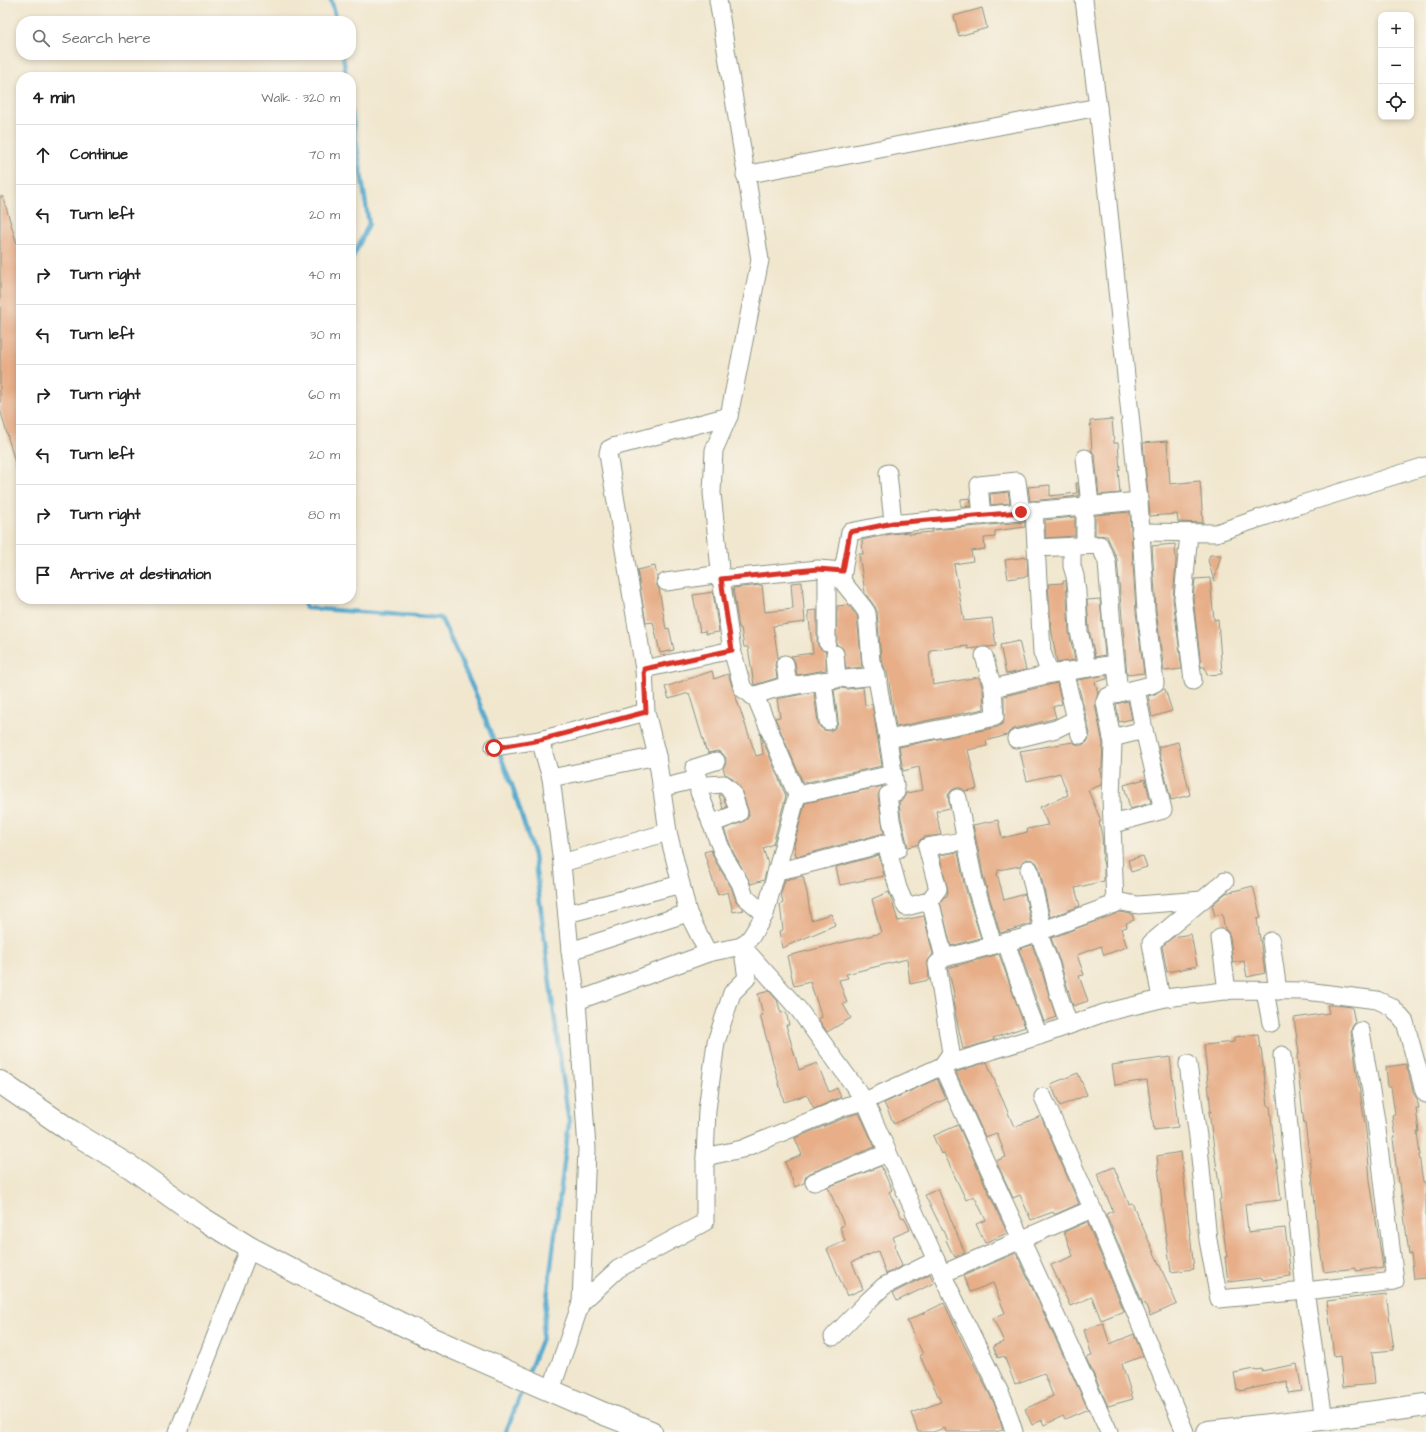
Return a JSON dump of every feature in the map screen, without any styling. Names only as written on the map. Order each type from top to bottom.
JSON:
[{"type":"street","points":[[577,1001],[708,953],[742,946],[751,937],[765,914],[797,795],[756,698],[743,689],[732,650],[721,576],[712,493],[714,450],[729,416],[760,260],[745,175],[718,0]]},
{"type":"street","points":[[942,1066],[951,1053],[937,964],[944,958],[1000,944],[1116,904],[1112,824],[1112,738],[1105,702],[1107,697],[1151,685],[1155,682],[1146,611],[1139,500],[1098,107],[1084,0]]},
{"type":"street","points":[[745,175],[1098,107]]},
{"type":"street","points":[[708,953],[688,913],[668,832],[657,756],[646,712],[644,669],[608,454],[609,449],[613,447],[729,416]]},
{"type":"street","points":[[1085,458],[1087,506],[1079,546],[1072,566],[1077,592],[1078,632],[1082,643],[1087,668]]},
{"type":"street","points":[[1140,532],[1216,533],[1299,505],[1426,466]]},
{"type":"street","points":[[888,473],[893,523]]},
{"type":"street","points":[[982,516],[979,485],[1017,481],[1028,511],[1036,548],[1042,652],[1057,672],[1078,727],[1056,729],[1016,739]]},
{"type":"street","points":[[752,696],[788,687],[837,679],[831,648],[835,571],[850,532],[893,523],[982,516],[1139,500]]},
{"type":"street","points":[[1188,533],[1183,598],[1193,681]]},
{"type":"street","points":[[1036,548],[1100,545],[1102,554],[1106,557],[1107,562],[1119,693]]},
{"type":"street","points":[[666,582],[721,576],[818,569],[835,571],[867,613],[871,662],[877,676],[896,792],[888,795],[891,820],[898,849],[888,851]]},
{"type":"street","points":[[644,669],[732,650]]},
{"type":"street","points":[[888,739],[995,717],[993,688],[984,656]]},
{"type":"street","points":[[785,664],[788,687]]},
{"type":"street","points":[[993,688],[1057,672],[1116,664]]},
{"type":"street","points":[[846,679],[877,676]]},
{"type":"street","points":[[823,681],[828,721]]},
{"type":"street","points":[[1112,824],[1163,810],[1136,689]]},
{"type":"street","points":[[494,748],[540,740],[646,712]]},
{"type":"street","points":[[1112,738],[1144,730]]},
{"type":"street","points":[[540,740],[552,778],[570,951],[577,1001],[587,1148],[581,1303]]},
{"type":"street","points":[[552,778],[657,756]]},
{"type":"street","points":[[716,761],[694,768],[698,784],[711,824],[724,856],[740,883],[745,898],[765,914]]},
{"type":"street","points":[[797,795],[893,774]]},
{"type":"street","points":[[662,788],[698,784],[724,784],[732,792],[739,813],[711,824]]},
{"type":"street","points":[[958,798],[974,881],[1039,1036]]},
{"type":"street","points":[[562,863],[668,832]]},
{"type":"street","points":[[777,871],[829,859],[886,843],[898,888],[906,907],[929,901],[938,889],[927,847],[956,842],[966,842]]},
{"type":"street","points":[[1029,869],[1040,931],[1069,1025]]},
{"type":"street","points":[[1161,999],[1150,943],[1225,881]]},
{"type":"street","points":[[567,914],[681,884]]},
{"type":"street","points":[[1115,901],[1138,905],[1202,900]]},
{"type":"street","points":[[929,901],[944,958]]},
{"type":"street","points":[[570,951],[688,913]]},
{"type":"street","points":[[1220,938],[1227,991]]},
{"type":"street","points":[[1271,942],[1271,1023]]},
{"type":"street","points":[[742,946],[799,1010],[864,1101],[939,1267],[1004,1401],[1014,1432]]},
{"type":"street","points":[[542,1386],[581,1303],[618,1269],[705,1222],[707,1110],[716,1042],[732,993],[747,978],[742,946]]},
{"type":"street","points":[[705,1158],[742,1149],[846,1106],[864,1101],[942,1066],[1039,1036],[1104,1013],[1161,999],[1227,991],[1306,991],[1377,1000],[1392,1007],[1405,1022],[1426,1094]]},
{"type":"street","points":[[1188,1064],[1198,1137],[1208,1240],[1219,1299],[1395,1281],[1376,1121],[1362,1031]]},
{"type":"street","points":[[1282,1054],[1305,1291],[1324,1419]]},
{"type":"street","points":[[942,1066],[1109,1432]]},
{"type":"street","points":[[0,1082],[71,1131],[132,1168],[200,1217],[250,1248],[428,1337],[602,1413],[651,1432]]},
{"type":"street","points":[[1043,1097],[1092,1209],[1185,1432]]},
{"type":"street","points":[[814,1182],[888,1153]]},
{"type":"street","points":[[833,1337],[884,1286],[1021,1240],[1092,1209]]},
{"type":"street","points":[[178,1432],[250,1248]]},
{"type":"street","points":[[1208,1432],[1324,1419],[1426,1405]]},
{"type":"building","points":[[982,8],[987,28],[959,36],[954,16]]},
{"type":"building","points":[[0,197],[3,197],[16,241],[16,466],[0,409]]},
{"type":"building","points":[[1112,419],[1114,443],[1118,443],[1120,493],[1099,495],[1095,457],[1092,451],[1090,421]]},
{"type":"building","points":[[1167,441],[1170,484],[1200,481],[1203,523],[1178,522],[1177,514],[1150,516],[1143,443]]},
{"type":"building","points":[[1076,483],[1078,483],[1079,496],[1030,501],[1028,487],[1050,485],[1050,496],[1077,493]]},
{"type":"building","points":[[1008,492],[1010,503],[991,505],[990,494]]},
{"type":"building","points":[[970,498],[971,506],[961,507],[961,499]]},
{"type":"building","points":[[1130,512],[1136,612],[1144,673],[1127,675],[1117,559],[1107,536],[1095,535],[1095,515]]},
{"type":"building","points":[[1075,517],[1075,536],[1046,538],[1045,520]]},
{"type":"building","points":[[1025,522],[1025,527],[995,531],[995,537],[984,538],[985,549],[971,551],[973,561],[954,564],[964,621],[992,618],[996,646],[968,649],[968,646],[930,650],[929,654],[933,685],[979,677],[983,690],[984,709],[896,727],[887,671],[881,659],[877,612],[865,593],[859,554],[863,554],[862,540],[909,532],[909,534],[932,532],[932,530]]},
{"type":"building","points":[[1175,544],[1176,562],[1173,599],[1182,669],[1164,671],[1156,610],[1152,546]]},
{"type":"building","points":[[1210,555],[1221,555],[1214,581],[1208,560]]},
{"type":"building","points":[[1027,557],[1028,576],[1008,579],[1005,560]]},
{"type":"building","points":[[655,566],[657,577],[656,584],[659,589],[666,629],[669,628],[674,650],[660,653],[653,622],[646,623],[637,570]]},
{"type":"building","points":[[1210,578],[1214,620],[1218,619],[1222,674],[1207,675],[1205,667],[1201,667],[1193,598],[1195,579]]},
{"type":"building","points":[[1063,581],[1066,581],[1069,632],[1075,660],[1057,663],[1051,627],[1048,584],[1063,583]]},
{"type":"building","points":[[802,582],[805,622],[773,626],[778,657],[775,665],[777,678],[754,685],[748,647],[744,647],[741,628],[739,628],[733,588],[762,585],[765,612],[793,609],[791,583]]},
{"type":"building","points":[[713,592],[719,632],[706,634],[705,631],[700,632],[693,595]]},
{"type":"building","points":[[1100,599],[1105,655],[1095,657],[1089,630],[1087,600]]},
{"type":"building","points":[[848,605],[857,616],[862,667],[846,669],[843,649],[836,644],[837,606]]},
{"type":"building","points":[[817,610],[817,642],[819,647],[826,652],[826,670],[797,675],[795,662],[791,656],[813,653],[808,611]]},
{"type":"building","points":[[1019,641],[1026,670],[1006,674],[1000,645]]},
{"type":"building","points":[[712,671],[714,679],[728,674],[756,756],[763,754],[760,733],[786,796],[773,844],[763,848],[768,864],[764,880],[751,884],[733,852],[724,829],[743,822],[749,815],[741,789],[731,777],[725,774],[723,768],[726,764],[726,758],[723,754],[718,751],[708,753],[707,749],[706,750],[689,693],[669,699],[665,687]]},
{"type":"building","points":[[1107,675],[1107,679],[1095,682],[1098,693],[1095,704],[1103,744],[1102,768],[1100,769],[1102,775],[1101,785],[1088,790],[1101,821],[1099,822],[1102,836],[1104,881],[1075,888],[1080,906],[1050,917],[1039,867],[1036,862],[1027,859],[1023,861],[1020,866],[998,870],[997,873],[1004,900],[1025,894],[1031,924],[1000,933],[984,879],[973,825],[998,820],[1002,838],[1028,832],[1027,829],[1048,825],[1040,807],[1068,795],[1060,773],[1027,781],[1020,751],[1073,742],[1078,745],[1082,745],[1087,742],[1090,733],[1077,680]]},
{"type":"building","points":[[1057,683],[1062,704],[1053,707],[1056,718],[1014,729],[1007,735],[986,741],[987,746],[968,750],[977,789],[965,791],[961,788],[957,788],[952,790],[948,795],[950,808],[936,811],[941,835],[925,837],[920,840],[917,845],[908,847],[899,802],[903,799],[906,793],[923,790],[919,767],[903,771],[899,747],[998,727],[1004,721],[1004,696]]},
{"type":"building","points":[[863,687],[865,705],[872,704],[882,766],[803,783],[775,718],[780,717],[777,699],[814,692],[818,723],[824,730],[830,731],[837,725],[838,720],[834,690],[841,688],[847,689]]},
{"type":"building","points":[[1162,689],[1165,689],[1172,711],[1152,717],[1148,696],[1155,694]]},
{"type":"building","points":[[1128,701],[1132,719],[1119,722],[1116,704]]},
{"type":"building","points":[[1178,742],[1190,795],[1171,800],[1158,747]]},
{"type":"building","points":[[1145,779],[1151,803],[1130,809],[1124,785]]},
{"type":"building","points":[[883,786],[878,796],[884,833],[796,857],[794,845],[805,803]]},
{"type":"building","points":[[719,795],[723,797],[727,807],[723,809]]},
{"type":"building","points":[[711,850],[715,861],[731,887],[736,901],[744,910],[733,912],[728,892],[718,895],[704,852]]},
{"type":"building","points":[[958,852],[964,884],[981,938],[951,946],[940,902],[947,896],[948,891],[939,855]]},
{"type":"building","points":[[879,855],[884,876],[840,885],[836,867]]},
{"type":"building","points":[[1143,856],[1147,867],[1131,872],[1128,860]]},
{"type":"building","points":[[803,876],[811,920],[831,914],[835,925],[782,948],[779,931],[783,930],[780,904],[783,903],[781,893],[785,880]]},
{"type":"building","points":[[1253,886],[1261,918],[1257,919],[1265,973],[1247,977],[1244,961],[1233,963],[1230,937],[1225,929],[1222,914],[1215,916],[1212,905],[1226,893]]},
{"type":"building","points":[[889,892],[898,921],[924,916],[933,954],[928,961],[929,980],[910,984],[907,959],[846,974],[848,978],[839,980],[847,1003],[843,1004],[851,1018],[827,1032],[818,1019],[822,1017],[810,982],[794,986],[787,956],[881,933],[872,899]]},
{"type":"building","points":[[1120,912],[1132,914],[1134,920],[1126,923],[1127,927],[1121,929],[1127,947],[1104,955],[1101,946],[1077,955],[1084,975],[1079,976],[1088,1001],[1073,1006],[1051,938]]},
{"type":"building","points":[[1191,934],[1197,966],[1167,972],[1162,946],[1173,937]]},
{"type":"building","points":[[1032,945],[1056,1017],[1044,1022],[1019,949]]},
{"type":"building","points":[[999,954],[1025,1027],[993,1038],[994,1040],[963,1049],[953,1002],[953,999],[955,998],[948,968]]},
{"type":"building","points":[[769,991],[777,1000],[781,1013],[786,1012],[789,1025],[786,1025],[799,1070],[817,1063],[829,1092],[837,1088],[841,1097],[814,1109],[807,1095],[784,1102],[760,1015],[763,1015],[758,994]]},
{"type":"building","points":[[1327,1005],[1352,1007],[1355,1023],[1352,1027],[1351,1033],[1366,1131],[1370,1180],[1383,1267],[1356,1271],[1356,1268],[1324,1272],[1319,1243],[1309,1146],[1304,1124],[1297,1054],[1299,1054],[1294,1018],[1329,1013]]},
{"type":"building","points":[[1258,1034],[1268,1106],[1270,1106],[1281,1200],[1245,1204],[1248,1232],[1285,1228],[1291,1276],[1262,1280],[1261,1278],[1228,1282],[1225,1257],[1227,1257],[1219,1200],[1221,1199],[1209,1112],[1211,1112],[1204,1045],[1234,1042],[1234,1037]]},
{"type":"building","points":[[1170,1057],[1178,1127],[1154,1130],[1147,1080],[1115,1085],[1112,1065]]},
{"type":"building","points":[[987,1062],[1014,1127],[1041,1116],[1079,1204],[1056,1214],[1053,1212],[1031,1220],[1020,1195],[1013,1198],[996,1161],[1006,1157],[997,1133],[985,1137],[956,1072]]},
{"type":"building","points":[[1406,1064],[1419,1108],[1416,1108],[1419,1132],[1417,1132],[1419,1155],[1426,1193],[1426,1278],[1414,1279],[1411,1254],[1409,1254],[1400,1183],[1398,1183],[1392,1115],[1395,1114],[1391,1087],[1388,1087],[1386,1067]]},
{"type":"building","points":[[1078,1073],[1087,1095],[1060,1106],[1051,1084]]},
{"type":"building","points":[[937,1079],[946,1099],[894,1124],[884,1103]]},
{"type":"building","points":[[859,1113],[875,1147],[810,1173],[806,1176],[804,1183],[795,1187],[785,1162],[802,1155],[795,1138]]},
{"type":"building","points":[[958,1125],[1007,1233],[985,1243],[976,1224],[986,1220],[974,1196],[966,1200],[944,1153],[941,1154],[933,1136]]},
{"type":"building","points":[[1181,1152],[1194,1269],[1171,1272],[1161,1203],[1157,1156]]},
{"type":"building","points":[[881,1166],[892,1190],[889,1192],[910,1230],[893,1237],[896,1244],[894,1245],[902,1266],[886,1274],[878,1251],[852,1262],[863,1289],[847,1296],[827,1249],[845,1241],[840,1227],[844,1225],[828,1187]]},
{"type":"building","points":[[1114,1167],[1129,1204],[1132,1203],[1177,1304],[1150,1316],[1145,1303],[1143,1304],[1106,1214],[1113,1211],[1097,1174]]},
{"type":"building","points":[[938,1189],[965,1253],[955,1257],[925,1195]]},
{"type":"building","points":[[1087,1222],[1124,1311],[1101,1320],[1092,1297],[1070,1306],[1051,1265],[1073,1256],[1064,1232]]},
{"type":"building","points":[[1016,1253],[1088,1409],[1065,1419],[1063,1416],[1044,1425],[1042,1420],[1032,1425],[1025,1409],[1053,1396],[1044,1373],[1015,1384],[1004,1356],[998,1358],[993,1346],[1004,1342],[993,1318],[1005,1313],[993,1283],[970,1292],[963,1276]]},
{"type":"building","points":[[930,1274],[934,1283],[897,1301],[893,1293]]},
{"type":"building","points":[[1386,1294],[1394,1350],[1372,1352],[1375,1384],[1343,1387],[1340,1356],[1334,1357],[1327,1301]]},
{"type":"building","points":[[944,1303],[995,1405],[1003,1430],[995,1432],[946,1432],[945,1428],[933,1432],[918,1432],[911,1413],[941,1402],[920,1356],[923,1354],[907,1321]]},
{"type":"building","points":[[1103,1323],[1110,1344],[1134,1334],[1143,1356],[1122,1364],[1133,1399],[1108,1406],[1086,1358],[1092,1356],[1084,1330]]},
{"type":"building","points":[[1297,1364],[1302,1391],[1288,1393],[1287,1381],[1240,1391],[1239,1389],[1237,1390],[1234,1373],[1255,1369],[1262,1369],[1262,1371]]},
{"type":"waterway","points":[[331,0],[336,16]]},
{"type":"waterway","points":[[344,60],[345,72]]},
{"type":"waterway","points":[[356,141],[369,224],[356,251]]},
{"type":"waterway","points":[[305,604],[306,608],[441,618],[477,697],[495,744]]},
{"type":"waterway","points":[[498,750],[512,785],[534,855],[569,1123],[542,1338],[528,1374]]},
{"type":"waterway","points":[[506,1432],[524,1385]]},
{"type":"route","points":[[494,748],[540,740],[646,712],[644,669],[732,650],[721,579],[818,569],[843,571],[850,532],[893,523],[1021,512]]}]
